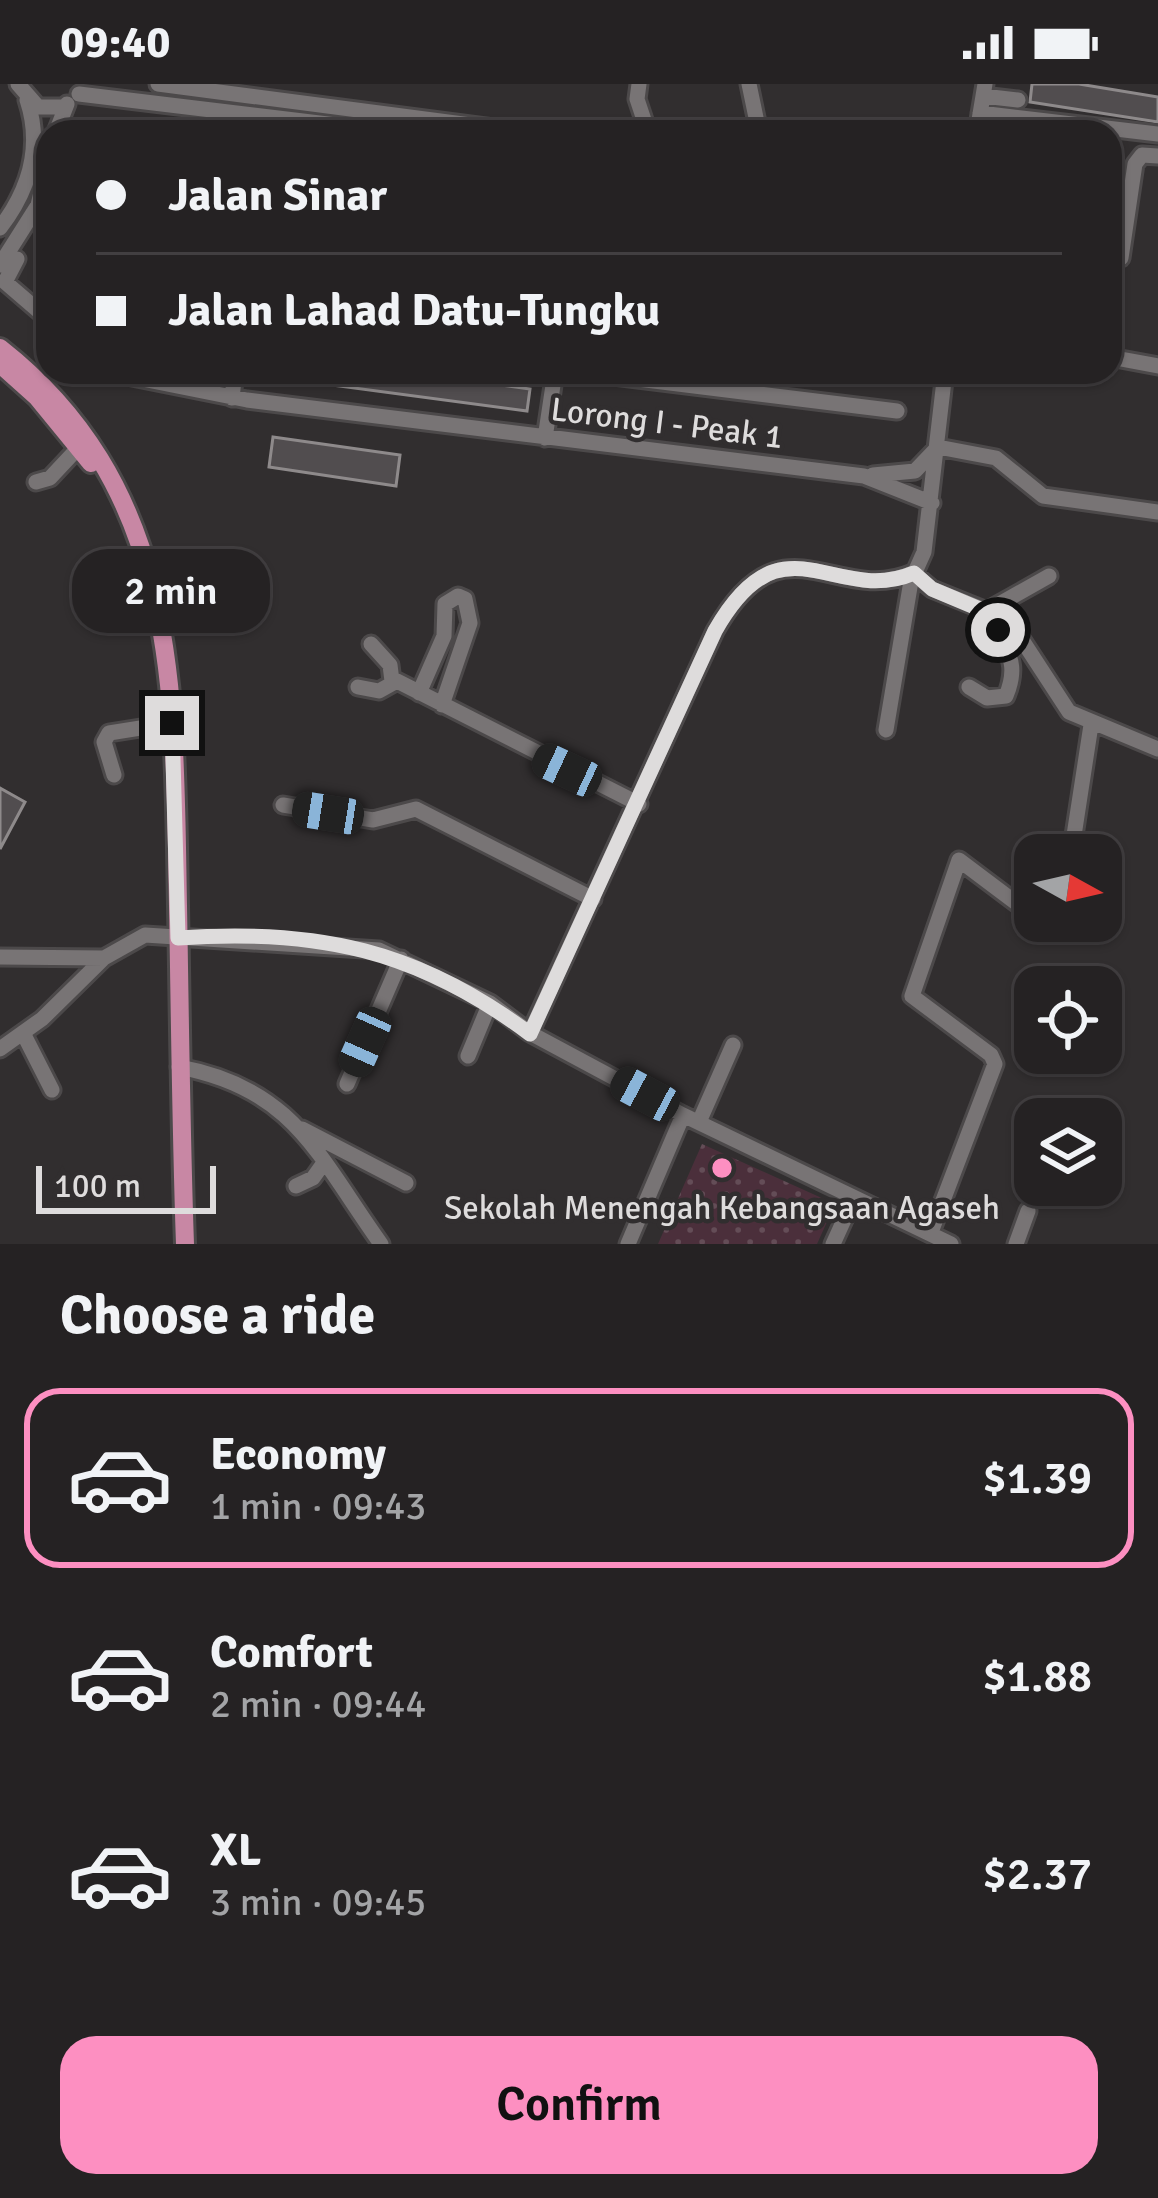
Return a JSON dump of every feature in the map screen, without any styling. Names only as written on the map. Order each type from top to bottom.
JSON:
[{"type":"main road","points":[[0,348],[36,380]]},
{"type":"main road","points":[[0,364],[37,397],[79,447],[146,561]]},
{"type":"main road","points":[[41,384],[88,438],[125,504],[166,636],[184,1244]]},
{"type":"street","points":[[0,228],[27,187],[34,128],[18,84]]},
{"type":"street","points":[[158,84],[422,120]]},
{"type":"street","points":[[639,84],[637,99],[644,120]]},
{"type":"street","points":[[748,84],[756,120]]},
{"type":"street","points":[[60,120],[64,107],[81,89],[249,120]]},
{"type":"street","points":[[983,98],[1099,120]]},
{"type":"street","points":[[27,100],[51,110],[64,107]]},
{"type":"street","points":[[1122,126],[1158,134]]},
{"type":"street","points":[[1122,251],[1135,164],[1142,155],[1158,156]]},
{"type":"street","points":[[0,265],[36,208]]},
{"type":"street","points":[[19,256],[5,282],[36,309]]},
{"type":"street","points":[[1122,359],[1158,366]]},
{"type":"street","name":"Lorong I - Peak 1","points":[[165,384],[232,398],[864,476],[915,471],[938,447]]},
{"type":"street","points":[[232,398],[234,384]]},
{"type":"street","points":[[545,438],[553,384]]},
{"type":"street","points":[[752,384],[897,411]]},
{"type":"street","points":[[530,1034],[715,631],[746,585],[788,568],[895,580],[920,566],[932,503],[944,384]]},
{"type":"street","points":[[36,482],[50,478],[79,447]]},
{"type":"street","points":[[938,447],[996,458],[1043,496],[1158,512]]},
{"type":"street","name":"Lorong I - Peak 1","points":[[864,476],[932,503]]},
{"type":"street","points":[[914,573],[932,589],[1016,629],[1058,701],[1091,725],[1158,749]]},
{"type":"street","points":[[886,730],[914,573]]},
{"type":"street","points":[[993,615],[1049,576]]},
{"type":"street","points":[[419,693],[443,637],[445,604],[458,596],[465,599],[470,623],[442,705]]},
{"type":"street","points":[[969,687],[987,698],[1006,696],[1014,670],[993,615]]},
{"type":"street","points":[[371,644],[390,665],[392,682]]},
{"type":"street","points":[[392,682],[639,804]]},
{"type":"street","points":[[358,687],[379,691],[392,682]]},
{"type":"street","points":[[114,775],[104,742],[109,733],[172,723]]},
{"type":"street","points":[[1074,834],[1091,725]]},
{"type":"street","points":[[284,805],[373,820],[416,808],[593,899]]},
{"type":"street","points":[[931,1232],[995,1064],[992,1055],[912,996],[959,860],[1014,901]]},
{"type":"street","points":[[0,1048],[23,1033],[104,958],[145,934],[337,944],[401,959],[490,1003],[530,1034],[691,1118],[951,1244]]},
{"type":"street","points":[[0,957],[104,958]]},
{"type":"street","points":[[347,1084],[401,959]]},
{"type":"street","points":[[468,1056],[490,1003]]},
{"type":"street","points":[[23,1033],[52,1090]]},
{"type":"street","points":[[628,1244],[733,1045]]},
{"type":"street","points":[[179,1067],[215,1074],[264,1095],[294,1125],[381,1244]]},
{"type":"street","points":[[294,1125],[406,1183]]},
{"type":"street","points":[[296,1186],[313,1178],[323,1164]]},
{"type":"street","points":[[833,1244],[854,1198]]},
{"type":"street","points":[[1016,1244],[1028,1211]]},
{"type":"shaded area","name":"Sekolah Menengah Kebangsaan Agaseh","points":[[702,1144],[835,1204],[817,1244],[658,1244]]},
{"type":"building","points":[[1032,84],[1079,84],[1158,97],[1158,122],[1030,102]]},
{"type":"building","points":[[324,384],[494,384],[530,389],[527,411]]},
{"type":"building","points":[[273,437],[400,455],[396,486],[269,467]]},
{"type":"building","points":[[0,788],[25,802],[0,849]]},
{"type":"place","name":"Sekolah Menengah Kebangsaan Agaseh","points":[[722,1168]]},
{"type":"route","points":[[172,723],[178,938],[321,942],[379,950],[490,1003],[530,1034],[715,631],[746,585],[788,568],[895,580],[914,573],[932,589],[1001,618],[998,630]]}]
